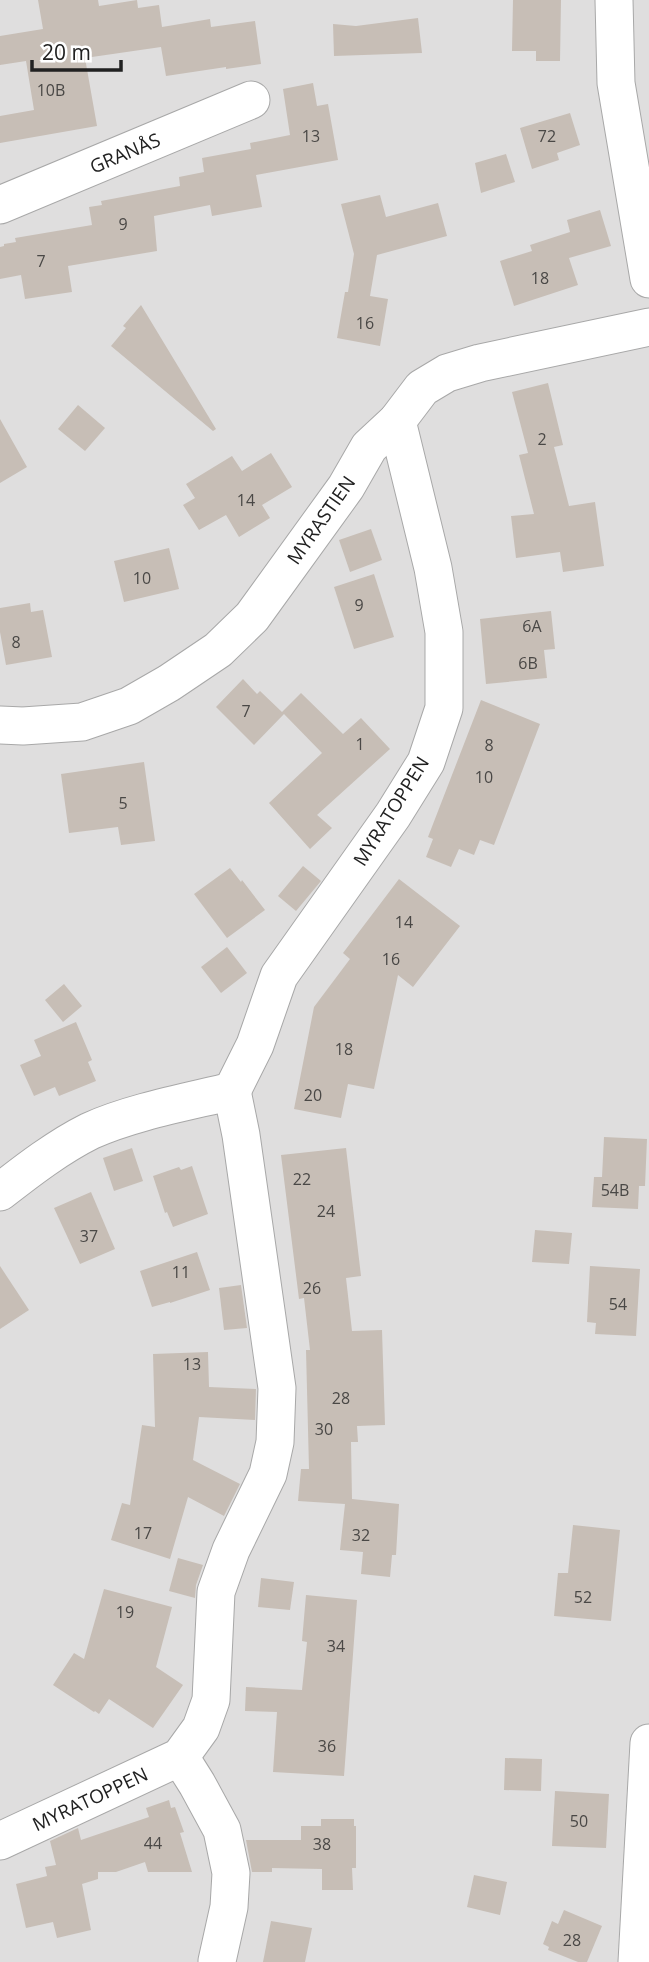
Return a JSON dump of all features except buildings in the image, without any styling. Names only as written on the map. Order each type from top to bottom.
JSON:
[{"type":"street","points":[[614,0],[616,83],[649,279]]},
{"type":"street","name":"GRANÅS","points":[[0,205],[251,100]]},
{"type":"street","name":"MYRASTIEN","points":[[0,725],[82,722],[129,706],[218,650],[252,617],[346,487],[369,447],[397,421],[422,388],[447,373],[480,363],[649,327]]},
{"type":"street","name":"MYRATOPPEN","points":[[232,1091],[256,1045],[279,976],[393,816],[426,762],[444,708],[444,632],[433,568],[397,421]]},
{"type":"street","points":[[0,1192],[35,1165],[90,1131],[136,1115],[232,1091],[242,1135],[277,1388],[275,1442],[268,1474],[231,1550],[216,1591],[211,1700],[201,1728],[180,1758],[222,1830],[231,1873],[229,1907],[217,1961]]},
{"type":"street","points":[[636,1962],[645,1886],[649,1743]]},
{"type":"street","name":"MYRATOPPEN","points":[[0,1841],[180,1758]]},
{"type":"shaded area","points":[[0,0],[649,0],[649,1962],[0,1962]]}]
